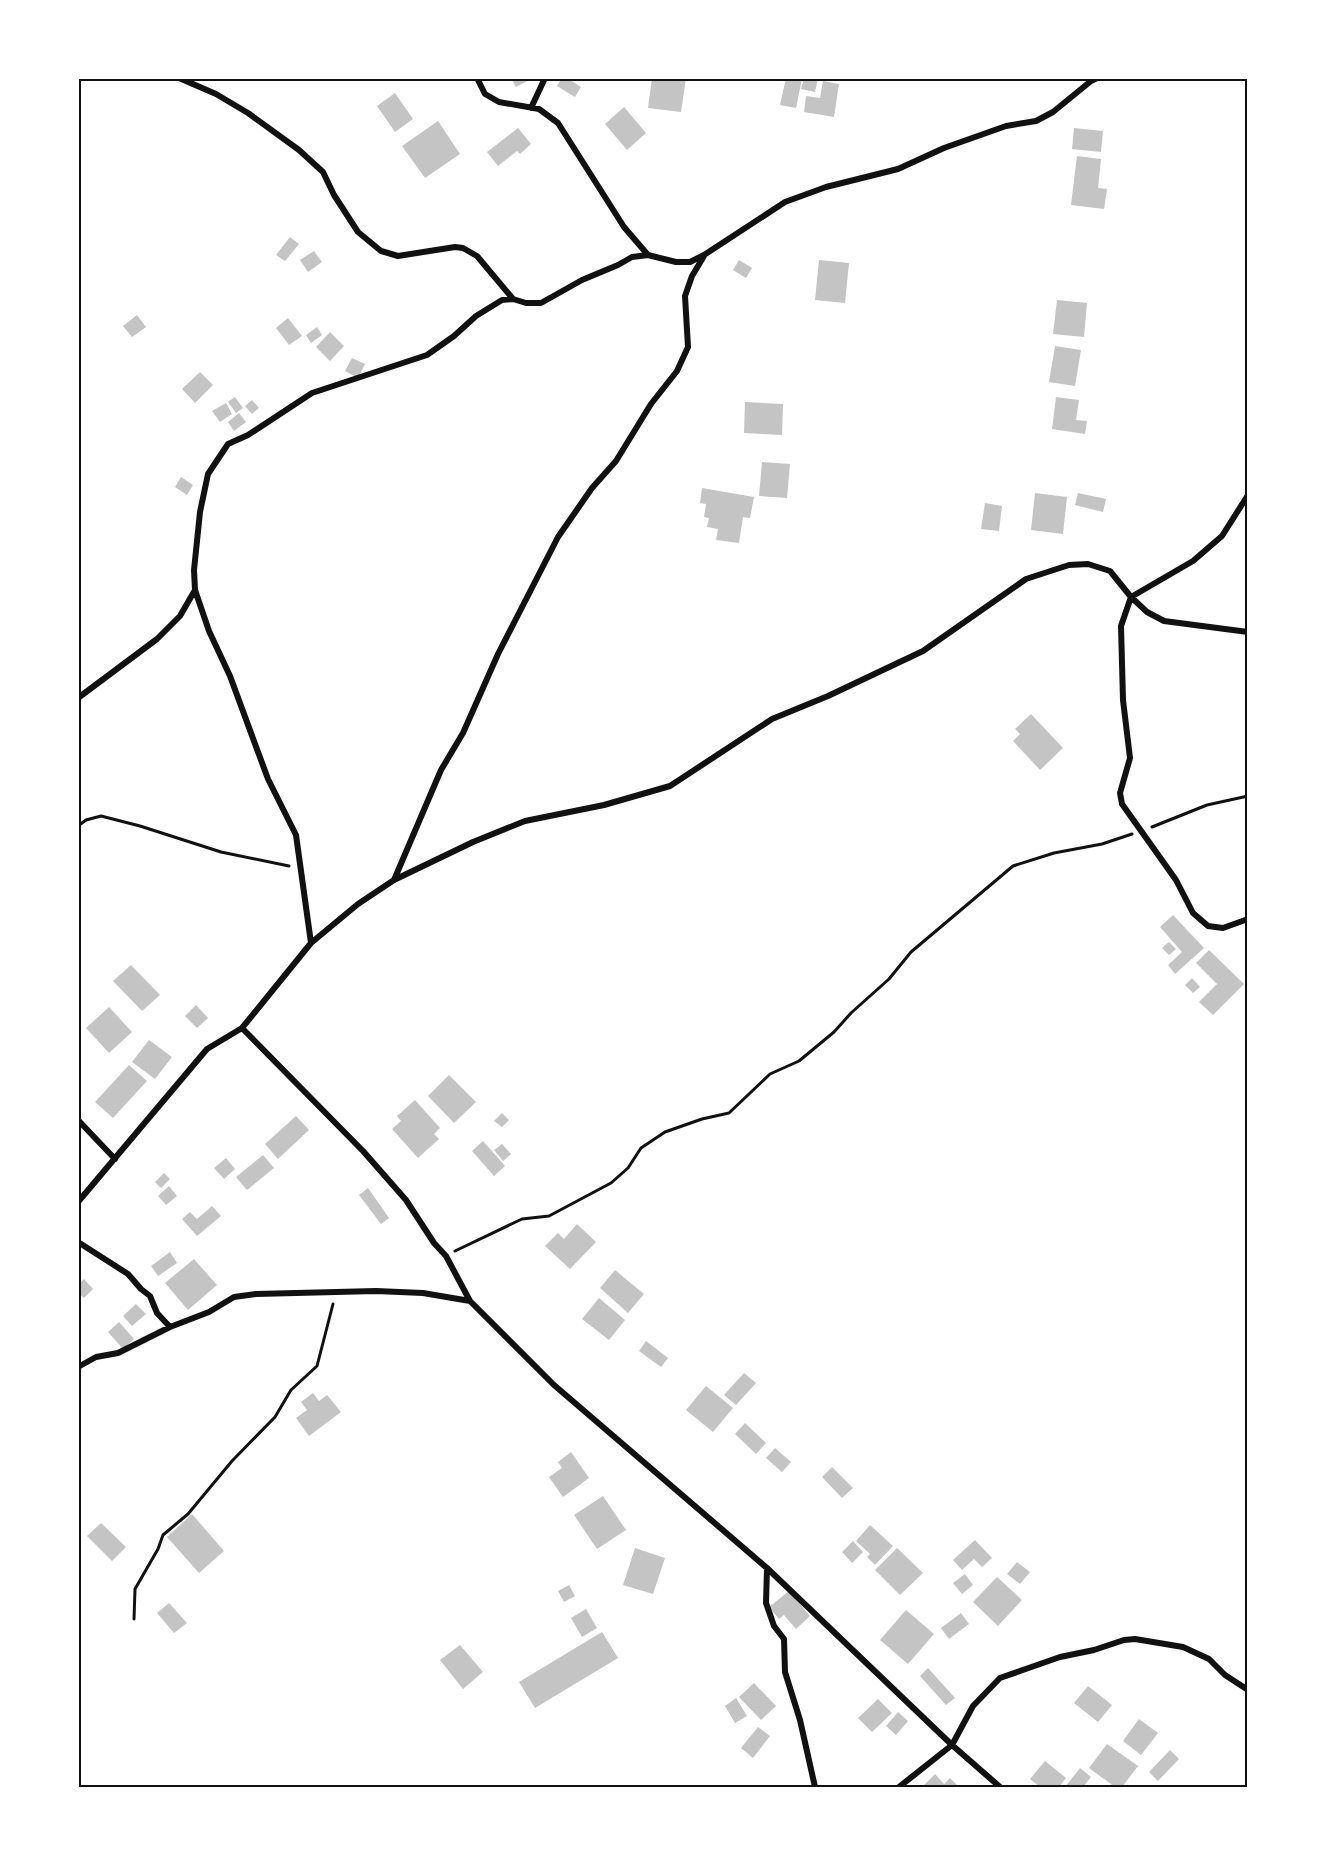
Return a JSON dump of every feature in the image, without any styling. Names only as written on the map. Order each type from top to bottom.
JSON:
[{"type":"street","points":[[179,78],[216,94],[248,113],[299,150],[323,172],[334,195],[358,232],[381,251],[398,255],[455,247],[463,248],[477,256],[513,299]]},
{"type":"street","points":[[477,78],[485,94],[499,102],[539,109],[558,123],[624,227],[648,255]]},
{"type":"street","points":[[531,108],[545,78]]},
{"type":"street","points":[[312,943],[296,836],[268,779],[195,590],[194,570],[200,512],[208,474],[228,444],[248,435],[312,393],[427,355],[454,336],[476,316],[502,300],[513,299],[526,303],[541,303],[582,280],[632,257],[648,255],[676,262],[690,262],[785,202],[826,187],[898,169],[944,148],[1006,126],[1036,121],[1053,112],[1091,81],[1098,78]]},
{"type":"street","points":[[394,880],[441,770],[463,733],[493,664],[558,537],[592,488],[616,461],[651,404],[677,371],[688,347],[685,296],[692,276],[704,255]]},
{"type":"street","points":[[1248,495],[1222,536],[1193,561],[1131,597],[1121,626],[1123,700],[1130,758],[1120,793],[1122,804],[1176,880],[1193,913],[1208,926],[1223,928],[1248,919]]},
{"type":"street","points":[[78,1202],[207,1049],[242,1028],[312,943],[358,904],[394,880],[473,842],[525,821],[604,805],[670,786],[772,719],[828,696],[923,651],[1026,579],[1069,565],[1088,564],[1110,571],[1131,597],[1147,612],[1164,621],[1248,632]]},
{"type":"street","points":[[78,698],[157,639],[180,616],[195,590]]},
{"type":"street","points":[[242,1028],[363,1150],[406,1200],[434,1243],[446,1256],[470,1301],[554,1385],[767,1568],[952,1746],[1000,1787]]},
{"type":"street","points":[[78,1120],[115,1159]]},
{"type":"street","points":[[78,1242],[128,1274],[150,1296],[157,1313],[171,1327]]},
{"type":"street","points":[[78,1367],[96,1357],[118,1353],[171,1327],[209,1312],[234,1297],[255,1294],[376,1291],[423,1293],[470,1301]]},
{"type":"street","points":[[767,1568],[766,1603],[774,1626],[784,1639],[785,1672],[800,1720],[815,1787]]},
{"type":"street","points":[[898,1787],[952,1746],[973,1706],[1000,1678],[1060,1657],[1135,1639],[1183,1647],[1209,1659],[1225,1675],[1248,1690]]},
{"type":"path","points":[[446,1256],[522,1219],[549,1216],[611,1183],[628,1168],[641,1148],[665,1132],[702,1119],[729,1113],[770,1074],[799,1061],[834,1032],[851,1013],[889,979],[911,952],[1013,866],[1054,853],[1102,844],[1207,805],[1248,796]]},
{"type":"path","points":[[78,826],[86,820],[101,816],[221,852],[300,868]]},
{"type":"path","points":[[134,1618],[135,1588],[158,1549],[163,1535],[188,1514],[232,1461],[275,1417],[291,1390],[317,1366],[336,1293]]},
{"type":"building","points":[[511,78],[533,78],[516,87]]},
{"type":"building","points":[[562,78],[567,78],[581,87],[575,97],[557,86]]},
{"type":"building","points":[[652,78],[686,78],[681,112],[648,108]]},
{"type":"building","points":[[786,78],[802,79],[796,108],[780,105]]},
{"type":"building","points":[[804,78],[818,78],[815,92],[801,89]]},
{"type":"building","points":[[823,81],[839,84],[834,117],[804,112],[806,96],[820,98]]},
{"type":"building","points":[[395,93],[413,119],[395,132],[377,106]]},
{"type":"building","points":[[624,107],[646,133],[627,150],[605,124]]},
{"type":"building","points":[[438,121],[460,154],[425,178],[402,146]]},
{"type":"building","points":[[518,128],[531,144],[520,154],[517,151],[498,166],[487,152]]},
{"type":"building","points":[[1074,128],[1103,131],[1101,152],[1072,149]]},
{"type":"building","points":[[1077,156],[1101,159],[1098,188],[1107,189],[1104,209],[1071,205]]},
{"type":"building","points":[[290,237],[299,244],[285,261],[276,255]]},
{"type":"building","points":[[314,251],[322,262],[308,272],[300,260]]},
{"type":"building","points":[[739,260],[752,268],[746,278],[733,270]]},
{"type":"building","points":[[819,260],[849,263],[845,303],[815,300]]},
{"type":"building","points":[[1057,300],[1087,303],[1084,337],[1053,334]]},
{"type":"building","points":[[137,315],[146,327],[132,337],[123,326]]},
{"type":"building","points":[[288,318],[302,336],[289,345],[276,328]]},
{"type":"building","points":[[317,327],[322,335],[311,343],[306,335]]},
{"type":"building","points":[[330,332],[344,346],[330,361],[316,347]]},
{"type":"building","points":[[1055,346],[1081,350],[1075,386],[1049,382]]},
{"type":"building","points":[[352,358],[365,364],[358,378],[345,371]]},
{"type":"building","points":[[200,372],[213,385],[195,403],[182,389]]},
{"type":"building","points":[[235,397],[243,408],[236,413],[228,402]]},
{"type":"building","points":[[1056,397],[1079,400],[1076,420],[1087,421],[1085,434],[1052,429]]},
{"type":"building","points":[[252,400],[259,408],[252,414],[245,406]]},
{"type":"building","points":[[745,402],[783,404],[782,435],[744,433]]},
{"type":"building","points":[[226,403],[232,414],[220,422],[212,411]]},
{"type":"building","points":[[239,413],[246,422],[234,431],[228,422]]},
{"type":"building","points":[[762,462],[790,464],[787,498],[759,496]]},
{"type":"building","points":[[181,477],[193,485],[187,495],[175,487]]},
{"type":"building","points":[[702,488],[754,497],[750,518],[743,517],[739,543],[716,540],[718,529],[707,527],[709,518],[704,517],[706,504],[700,503]]},
{"type":"building","points":[[1035,493],[1067,497],[1063,534],[1031,530]]},
{"type":"building","points":[[1078,493],[1106,499],[1103,512],[1075,505]]},
{"type":"building","points":[[985,503],[1002,506],[999,531],[981,529]]},
{"type":"building","points":[[1031,714],[1063,748],[1040,770],[1013,741],[1020,734],[1015,729]]},
{"type":"building","points":[[1173,915],[1204,948],[1175,974],[1168,965],[1182,952],[1160,927]]},
{"type":"building","points":[[1169,942],[1176,949],[1169,955],[1162,948]]},
{"type":"building","points":[[1209,950],[1244,984],[1213,1015],[1199,1002],[1217,984],[1196,963]]},
{"type":"building","points":[[131,965],[160,995],[142,1011],[113,981]]},
{"type":"building","points":[[1192,978],[1200,987],[1193,993],[1185,985]]},
{"type":"building","points":[[196,1005],[208,1018],[197,1028],[185,1016]]},
{"type":"building","points":[[109,1007],[132,1032],[109,1053],[86,1028]]},
{"type":"building","points":[[149,1040],[172,1057],[155,1079],[132,1062]]},
{"type":"building","points":[[129,1065],[147,1081],[113,1118],[95,1102]]},
{"type":"building","points":[[449,1075],[476,1102],[454,1123],[428,1096]]},
{"type":"building","points":[[415,1100],[440,1128],[434,1134],[439,1139],[418,1158],[392,1129],[401,1121],[397,1116]]},
{"type":"building","points":[[502,1113],[509,1120],[502,1127],[494,1121]]},
{"type":"building","points":[[296,1116],[309,1130],[278,1159],[265,1144]]},
{"type":"building","points":[[483,1141],[505,1166],[494,1176],[472,1151]]},
{"type":"building","points":[[502,1144],[511,1154],[503,1161],[494,1150]]},
{"type":"building","points":[[263,1155],[274,1168],[247,1190],[236,1177]]},
{"type":"building","points":[[226,1158],[235,1169],[224,1179],[214,1168]]},
{"type":"building","points":[[164,1173],[170,1179],[161,1188],[155,1182]]},
{"type":"building","points":[[169,1186],[177,1196],[166,1205],[158,1196]]},
{"type":"building","points":[[368,1188],[389,1218],[381,1224],[359,1195]]},
{"type":"building","points":[[212,1206],[221,1216],[197,1236],[182,1219],[190,1212],[197,1219]]},
{"type":"building","points":[[577,1224],[596,1242],[570,1269],[545,1246],[558,1233],[564,1239]]},
{"type":"building","points":[[170,1252],[177,1263],[158,1276],[151,1266]]},
{"type":"building","points":[[194,1259],[217,1285],[188,1310],[165,1283]]},
{"type":"building","points":[[615,1270],[644,1294],[628,1313],[600,1288]]},
{"type":"building","points":[[84,1279],[93,1289],[84,1298],[78,1293],[78,1285]]},
{"type":"building","points":[[599,1298],[625,1320],[609,1340],[582,1319]]},
{"type":"building","points":[[136,1304],[146,1314],[132,1326],[123,1316]]},
{"type":"building","points":[[119,1322],[134,1339],[123,1349],[108,1332]]},
{"type":"building","points":[[646,1341],[668,1358],[661,1367],[639,1351]]},
{"type":"building","points":[[744,1373],[756,1383],[736,1405],[724,1395]]},
{"type":"building","points":[[706,1386],[733,1408],[713,1432],[686,1410]]},
{"type":"building","points":[[313,1393],[319,1401],[327,1395],[341,1412],[309,1436],[296,1418],[307,1410],[301,1402]]},
{"type":"building","points":[[745,1423],[766,1443],[756,1454],[735,1434]]},
{"type":"building","points":[[775,1448],[791,1462],[782,1472],[766,1458]]},
{"type":"building","points":[[571,1452],[589,1478],[563,1497],[549,1477],[562,1468],[558,1462]]},
{"type":"building","points":[[832,1467],[853,1488],[842,1498],[822,1477]]},
{"type":"building","points":[[603,1496],[626,1530],[597,1549],[574,1515]]},
{"type":"building","points":[[192,1514],[224,1551],[199,1573],[167,1537]]},
{"type":"building","points":[[101,1523],[126,1547],[112,1561],[87,1536]]},
{"type":"building","points":[[870,1525],[893,1546],[875,1565],[867,1557],[870,1554],[856,1541]]},
{"type":"building","points":[[975,1540],[992,1558],[982,1567],[974,1559],[962,1570],[953,1560]]},
{"type":"building","points":[[853,1541],[863,1552],[852,1563],[842,1552]]},
{"type":"building","points":[[635,1548],[665,1558],[653,1594],[623,1585]]},
{"type":"building","points":[[897,1548],[923,1573],[900,1595],[875,1570]]},
{"type":"building","points":[[1017,1562],[1030,1572],[1020,1584],[1007,1574]]},
{"type":"building","points":[[965,1574],[973,1585],[962,1594],[953,1583]]},
{"type":"building","points":[[997,1577],[1022,1600],[998,1626],[973,1602]]},
{"type":"building","points":[[569,1585],[575,1596],[564,1602],[558,1591]]},
{"type":"building","points":[[789,1591],[810,1616],[796,1629],[784,1615],[779,1619],[769,1607]]},
{"type":"building","points":[[169,1603],[187,1623],[174,1633],[157,1613]]},
{"type":"building","points":[[586,1609],[597,1628],[582,1637],[571,1618]]},
{"type":"building","points":[[906,1610],[934,1634],[908,1664],[880,1640]]},
{"type":"building","points":[[961,1613],[969,1624],[949,1639],[941,1628]]},
{"type":"building","points":[[602,1632],[618,1658],[535,1708],[519,1682]]},
{"type":"building","points":[[460,1645],[483,1672],[463,1689],[440,1660]]},
{"type":"building","points":[[928,1668],[955,1698],[946,1705],[920,1676]]},
{"type":"building","points":[[754,1683],[776,1706],[761,1720],[739,1697]]},
{"type":"building","points":[[1088,1686],[1112,1705],[1098,1722],[1074,1703]]},
{"type":"building","points":[[736,1698],[747,1716],[735,1723],[725,1706]]},
{"type":"building","points":[[878,1699],[892,1713],[872,1732],[858,1718]]},
{"type":"building","points":[[898,1712],[908,1721],[896,1735],[886,1726]]},
{"type":"building","points":[[1139,1719],[1158,1733],[1141,1755],[1123,1741]]},
{"type":"building","points":[[758,1727],[770,1736],[753,1758],[741,1748]]},
{"type":"building","points":[[1107,1744],[1138,1766],[1122,1787],[1115,1787],[1089,1768]]},
{"type":"building","points":[[1170,1750],[1179,1759],[1158,1781],[1149,1772]]},
{"type":"building","points":[[1045,1761],[1066,1778],[1059,1787],[1040,1787],[1030,1779]]},
{"type":"building","points":[[1080,1768],[1091,1777],[1083,1787],[1065,1787]]},
{"type":"building","points":[[935,1774],[944,1784],[950,1778],[959,1787],[922,1787]]}]
